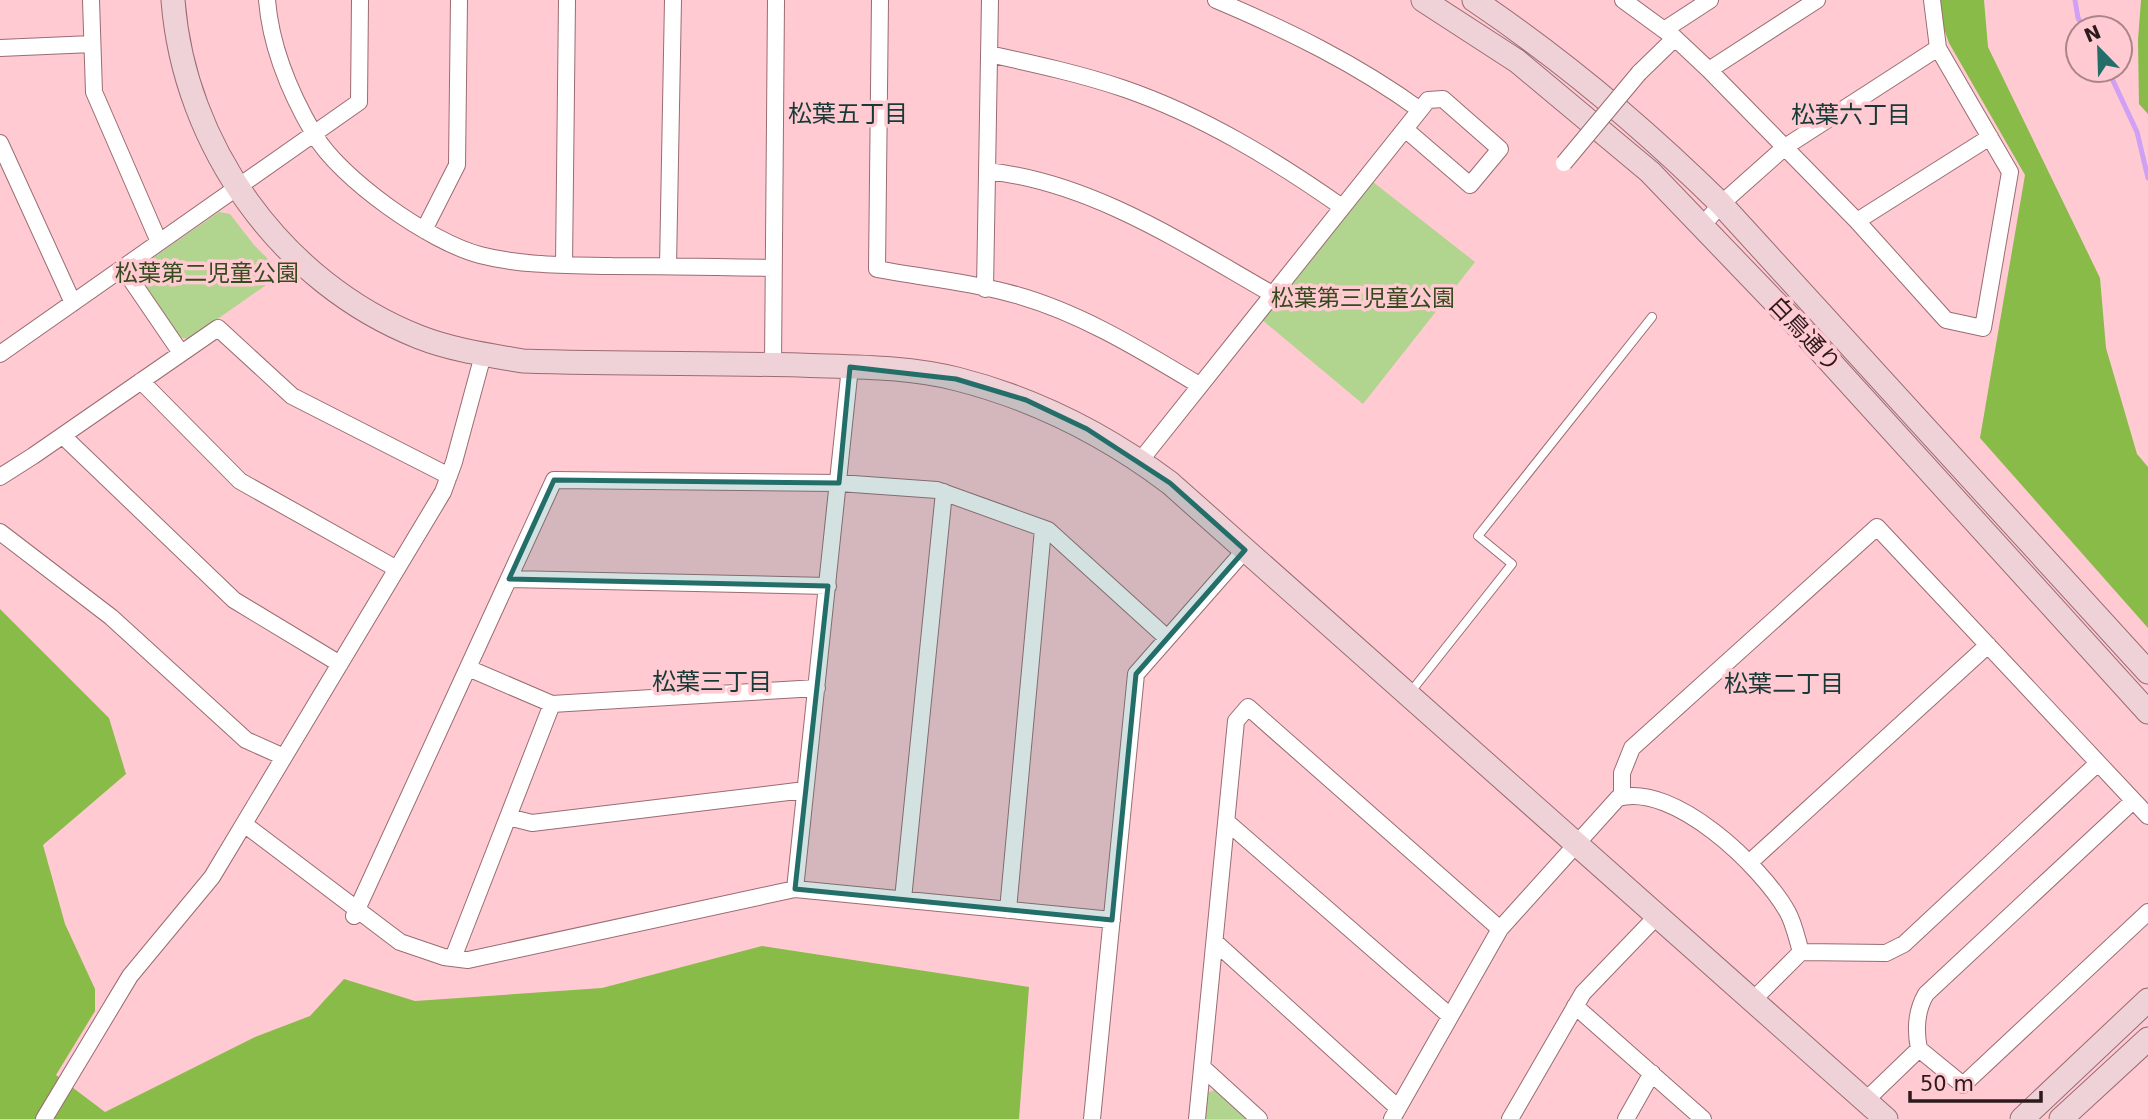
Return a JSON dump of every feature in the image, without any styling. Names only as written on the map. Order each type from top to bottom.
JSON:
[{"type":"street","points":[[91,0],[94,92],[159,242]]},
{"type":"street","points":[[173,0],[178,45],[198,112],[214,148],[238,188],[282,243],[340,294],[393,325],[420,337],[483,355],[523,361],[850,367],[925,373],[956,379],[1026,400],[1087,429],[1170,483],[1886,1119]]},
{"type":"street","points":[[267,0],[283,72],[314,135],[369,191],[424,230],[480,255],[512,261],[564,265],[772,268]]},
{"type":"street","points":[[0,354],[359,102],[360,0]]},
{"type":"street","points":[[424,230],[457,165],[459,0]]},
{"type":"street","points":[[564,265],[567,0]]},
{"type":"street","points":[[668,267],[673,0]]},
{"type":"street","points":[[773,365],[776,0]]},
{"type":"street","points":[[880,0],[877,270],[1005,292],[1051,308],[1132,345],[1199,385]]},
{"type":"street","points":[[985,289],[990,0]]},
{"type":"street","points":[[1216,0],[1313,43],[1392,89],[1420,110]]},
{"type":"street","name":"白鳥通り","points":[[1423,0],[1517,61],[1650,172],[1794,322],[2148,712]]},
{"type":"street","name":"白鳥通り","points":[[1474,0],[1532,39],[1597,91],[1669,153],[1721,204],[2148,672]]},
{"type":"street","points":[[1623,0],[1669,34],[1709,70],[1857,221],[1946,320],[1983,328],[2010,172],[1938,48],[1932,0]]},
{"type":"street","points":[[1564,163],[1669,34],[1710,0]]},
{"type":"street","points":[[1709,70],[1817,0]]},
{"type":"street","points":[[0,48],[92,44]]},
{"type":"street","points":[[1703,225],[1721,204],[1785,147],[1938,48]]},
{"type":"street","points":[[989,54],[1125,89],[1186,114],[1286,168],[1342,207]]},
{"type":"street","points":[[1140,461],[1428,100],[1443,99],[1500,149],[1470,185],[1405,129]]},
{"type":"street","points":[[1857,221],[1990,137]]},
{"type":"street","points":[[0,143],[73,303]]},
{"type":"street","points":[[987,172],[1013,174],[1077,193],[1123,212],[1173,237],[1272,294]]},
{"type":"street","points":[[123,268],[181,353]]},
{"type":"street","points":[[0,477],[218,328],[292,396],[449,476]]},
{"type":"street","points":[[44,1119],[130,976],[212,877],[443,492],[483,355]]},
{"type":"street","points":[[795,889],[850,367]]},
{"type":"street","points":[[141,381],[240,481],[397,569]]},
{"type":"street","points":[[63,436],[234,600],[340,664]]},
{"type":"street","points":[[356,913],[554,480],[839,483],[937,490],[1048,530],[1167,638]]},
{"type":"street","points":[[903,899],[944,492]]},
{"type":"street","points":[[1622,796],[1622,773],[1632,748],[1877,527],[2148,816]]},
{"type":"street","points":[[1007,910],[1043,529]]},
{"type":"street","points":[[0,532],[111,617],[246,740],[284,757]]},
{"type":"street","points":[[1092,1119],[1136,674],[1245,550]]},
{"type":"street","points":[[509,579],[828,586]]},
{"type":"street","points":[[1749,863],[1988,645]]},
{"type":"street","points":[[468,668],[552,704],[817,688]]},
{"type":"street","points":[[453,958],[552,704]]},
{"type":"street","points":[[1197,1119],[1236,721],[1248,707],[1500,929]]},
{"type":"street","points":[[1752,1002],[1801,952],[1886,953],[1896,949],[2098,763]]},
{"type":"street","points":[[508,817],[532,823],[806,790]]},
{"type":"street","points":[[1215,942],[1395,1113],[1500,929],[1610,804],[1622,796],[1638,794],[1678,807],[1710,828],[1749,863],[1788,912],[1801,952]]},
{"type":"street","points":[[2133,801],[1926,994],[1917,1020],[1919,1049],[1963,1085],[2148,912]]},
{"type":"street","points":[[1227,821],[1450,1016]]},
{"type":"street","points":[[244,824],[356,913],[400,943],[468,960],[795,889],[1112,920]]},
{"type":"street","points":[[1510,1119],[1583,993],[1658,915]]},
{"type":"street","points":[[2022,1119],[2148,1000]]},
{"type":"street","points":[[1575,1006],[1703,1119]]},
{"type":"street","points":[[2061,1119],[2148,1039]]},
{"type":"street","points":[[1865,1101],[1919,1049]]},
{"type":"street","points":[[1202,1068],[1259,1119]]},
{"type":"street","points":[[1626,1119],[1652,1073]]},
{"type":"lane","points":[[1409,695],[1512,564],[1478,536],[1652,317]]},
{"type":"highlighted area","points":[[850,367],[956,379],[1026,400],[1087,429],[1170,483],[1245,550],[1136,674],[1112,920],[795,889],[828,586],[509,579],[554,480],[839,483]]},
{"type":"green space","points":[[1934,0],[1984,0],[1988,47],[2100,278],[2106,348],[2137,454],[2148,467],[2148,628],[1980,438],[2025,175],[1949,43]]},
{"type":"green space","points":[[2141,0],[2148,0],[2148,114],[2139,104],[2138,40]]},
{"type":"green space","name":"松葉第三児童公園","points":[[1373,182],[1475,262],[1363,404],[1261,319]]},
{"type":"green space","name":"松葉第二児童公園","points":[[219,212],[230,214],[254,245],[280,271],[279,276],[189,339],[178,337],[138,277],[141,266]]},
{"type":"green space","points":[[0,609],[109,718],[126,774],[43,845],[65,924],[95,989],[95,1011],[56,1075],[105,1112],[255,1037],[310,1016],[344,979],[415,1001],[602,988],[762,946],[1029,987],[1019,1119],[0,1119]]},
{"type":"green space","points":[[1217,1089],[1247,1119],[1205,1119],[1207,1093]]},
{"type":"waterway","points":[[2075,0],[2077,14]]},
{"type":"waterway","points":[[2115,84],[2137,132],[2148,178]]},
{"type":"district","name":"松葉五丁目","points":[[848,114]]},
{"type":"district","name":"松葉六丁目","points":[[1851,115]]},
{"type":"district","name":"松葉三丁目","points":[[712,682]]},
{"type":"district","name":"松葉二丁目","points":[[1784,684]]}]
